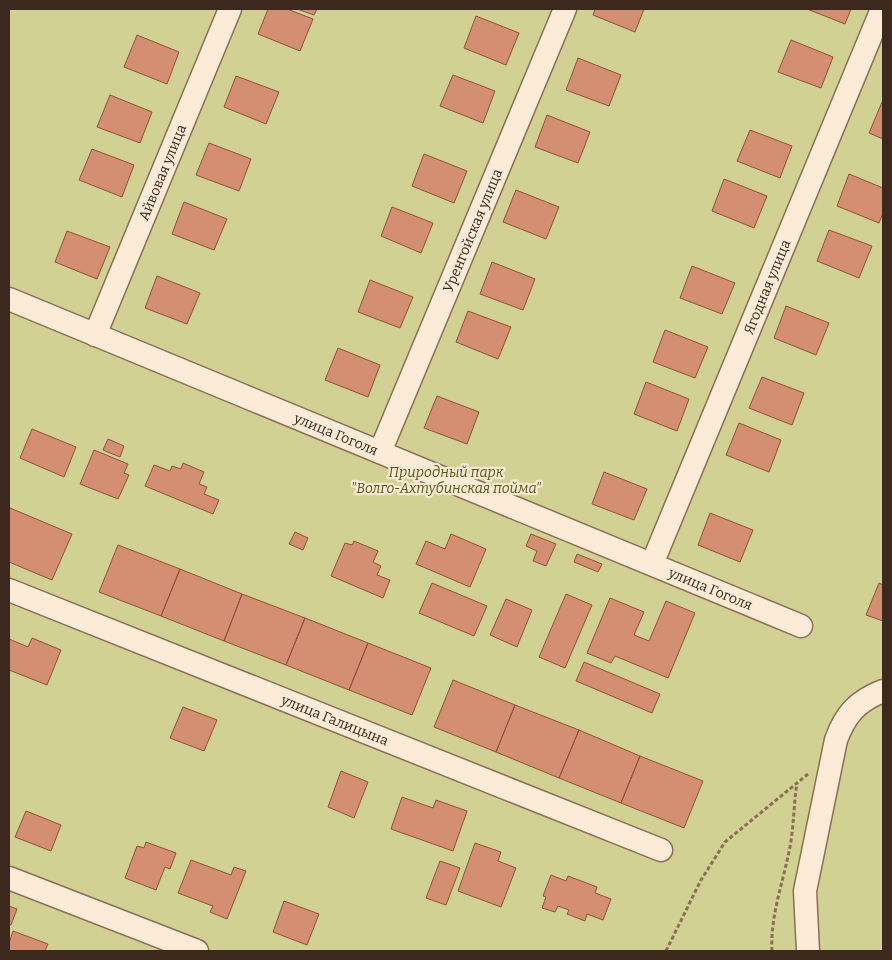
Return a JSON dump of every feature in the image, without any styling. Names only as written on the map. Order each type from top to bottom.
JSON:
[{"type":"street","name":"Айвовая улица","points":[[95,335],[230,9]]},
{"type":"street","name":"Уренгойская улица","points":[[380,452],[564,9]]},
{"type":"street","name":"Ягодная улица","points":[[652,564],[882,9]]},
{"type":"street","name":"улица Гоголя","points":[[9,300],[802,626]]},
{"type":"street","name":"улица Галицына","points":[[9,590],[661,850]]},
{"type":"street","points":[[808,951],[805,891],[836,740],[842,724],[851,712],[864,700],[883,691]]},
{"type":"street","points":[[9,878],[197,951]]},
{"type":"path","points":[[666,951],[701,880],[724,842],[833,756]]},
{"type":"path","points":[[772,951],[771,941],[776,903],[791,840],[797,783]]},
{"type":"green space","name":"Природный парк \"Волго-Ахтубинская пойма\"","points":[[9,9],[883,9],[883,951],[9,951]]},
{"type":"building","points":[[268,9],[287,9],[313,19],[300,51],[258,34]]},
{"type":"building","points":[[297,9],[317,9],[314,15]]},
{"type":"building","points":[[595,9],[644,9],[635,32],[593,15]]},
{"type":"building","points":[[807,9],[851,9],[845,24]]},
{"type":"building","points":[[476,16],[519,33],[506,65],[464,48]]},
{"type":"building","points":[[137,35],[179,52],[167,84],[124,67]]},
{"type":"building","points":[[791,40],[833,57],[821,88],[778,72]]},
{"type":"building","points":[[578,58],[621,75],[609,106],[566,90]]},
{"type":"building","points":[[453,75],[495,91],[483,123],[440,106]]},
{"type":"building","points":[[236,76],[279,92],[266,124],[224,107]]},
{"type":"building","points":[[110,95],[152,112],[140,143],[97,127]]},
{"type":"building","points":[[883,102],[883,139],[869,133]]},
{"type":"building","points":[[547,115],[590,132],[578,163],[535,147]]},
{"type":"building","points":[[750,130],[792,146],[780,178],[737,161]]},
{"type":"building","points":[[209,143],[251,159],[239,191],[196,175]]},
{"type":"building","points":[[92,149],[134,165],[122,197],[79,180]]},
{"type":"building","points":[[424,154],[467,171],[454,203],[412,186]]},
{"type":"building","points":[[849,174],[883,188],[883,213],[879,223],[837,206]]},
{"type":"building","points":[[724,179],[767,196],[754,228],[712,211]]},
{"type":"building","points":[[516,190],[559,207],[546,239],[503,222]]},
{"type":"building","points":[[184,202],[227,219],[214,250],[172,234]]},
{"type":"building","points":[[392,207],[433,223],[421,253],[381,236]]},
{"type":"building","points":[[829,230],[872,246],[859,278],[817,261]]},
{"type":"building","points":[[67,231],[110,247],[97,279],[55,262]]},
{"type":"building","points":[[492,262],[535,279],[523,310],[480,294]]},
{"type":"building","points":[[692,266],[735,283],[722,314],[680,298]]},
{"type":"building","points":[[157,276],[200,293],[187,324],[145,308]]},
{"type":"building","points":[[370,280],[413,297],[400,328],[358,312]]},
{"type":"building","points":[[786,306],[829,323],[816,355],[774,338]]},
{"type":"building","points":[[468,311],[511,327],[498,359],[456,342]]},
{"type":"building","points":[[665,330],[708,347],[695,378],[653,362]]},
{"type":"building","points":[[338,348],[380,365],[368,397],[325,380]]},
{"type":"building","points":[[762,377],[804,393],[792,425],[749,408]]},
{"type":"building","points":[[646,382],[689,399],[677,431],[634,414]]},
{"type":"building","points":[[437,396],[479,412],[467,444],[424,428]]},
{"type":"building","points":[[739,423],[781,440],[769,472],[726,455]]},
{"type":"building","points":[[32,429],[76,447],[64,477],[20,458]]},
{"type":"building","points":[[108,439],[124,446],[120,457],[103,450]]},
{"type":"building","points":[[94,450],[128,464],[124,473],[129,475],[118,499],[80,484]]},
{"type":"building","points":[[183,463],[204,472],[199,484],[207,487],[204,494],[219,500],[213,514],[145,486],[154,465],[170,471],[172,466],[181,469]]},
{"type":"building","points":[[604,472],[647,489],[634,520],[592,504]]},
{"type":"building","points":[[10,508],[72,534],[52,580],[9,562]]},
{"type":"building","points":[[710,513],[753,530],[740,562],[698,545]]},
{"type":"building","points":[[295,532],[308,538],[303,550],[289,544]]},
{"type":"building","points":[[451,534],[486,549],[470,587],[416,564],[426,541],[445,549]]},
{"type":"building","points":[[531,534],[556,544],[546,566],[533,561],[537,551],[526,546]]},
{"type":"building","points":[[354,541],[378,551],[373,562],[381,566],[377,575],[390,580],[383,598],[331,576],[345,543],[352,545]]},
{"type":"building","points":[[118,545],[180,569],[161,616],[99,592]]},
{"type":"building","points":[[577,554],[602,564],[598,572],[574,562]]},
{"type":"building","points":[[180,569],[242,594],[224,641],[161,616]]},
{"type":"building","points":[[432,583],[487,606],[474,636],[419,613]]},
{"type":"building","points":[[879,583],[883,585],[883,621],[866,615]]},
{"type":"building","points":[[242,594],[305,618],[286,665],[224,641]]},
{"type":"building","points":[[566,594],[592,605],[565,668],[539,657]]},
{"type":"building","points":[[610,598],[644,612],[634,635],[649,641],[666,601],[695,613],[668,678],[615,656],[611,663],[587,653]]},
{"type":"building","points":[[506,599],[532,610],[517,647],[490,635]]},
{"type":"building","points":[[305,618],[368,643],[349,690],[286,665]]},
{"type":"building","points":[[32,638],[61,650],[47,685],[9,670],[9,639],[28,647]]},
{"type":"building","points":[[368,643],[431,668],[412,715],[349,690]]},
{"type":"building","points":[[584,662],[660,694],[652,713],[576,681]]},
{"type":"building","points":[[453,680],[515,705],[496,752],[434,727]]},
{"type":"building","points":[[515,705],[579,730],[559,778],[496,752]]},
{"type":"building","points":[[183,707],[217,720],[204,751],[170,738]]},
{"type":"building","points":[[579,730],[640,756],[621,803],[559,778]]},
{"type":"building","points":[[640,756],[703,781],[684,828],[621,803]]},
{"type":"building","points":[[341,771],[368,782],[354,818],[328,807]]},
{"type":"building","points":[[402,797],[433,808],[436,800],[467,811],[453,851],[391,829]]},
{"type":"building","points":[[26,811],[61,825],[51,851],[15,837]]},
{"type":"building","points":[[146,842],[176,853],[170,869],[165,867],[156,890],[125,878],[137,846],[144,848]]},
{"type":"building","points":[[475,843],[501,852],[498,861],[516,868],[501,907],[458,891]]},
{"type":"building","points":[[191,860],[231,875],[234,867],[246,871],[227,919],[210,912],[213,906],[178,893]]},
{"type":"building","points":[[440,861],[460,868],[446,905],[426,898]]},
{"type":"building","points":[[551,875],[566,881],[568,876],[597,887],[595,893],[611,899],[603,920],[587,914],[585,921],[567,914],[569,910],[558,906],[555,912],[542,908],[546,897],[543,896]]},
{"type":"building","points":[[284,901],[319,914],[307,945],[273,932]]},
{"type":"building","points":[[9,906],[17,909],[11,925],[9,924]]},
{"type":"building","points":[[13,931],[48,944],[45,951],[9,951],[9,943]]}]
